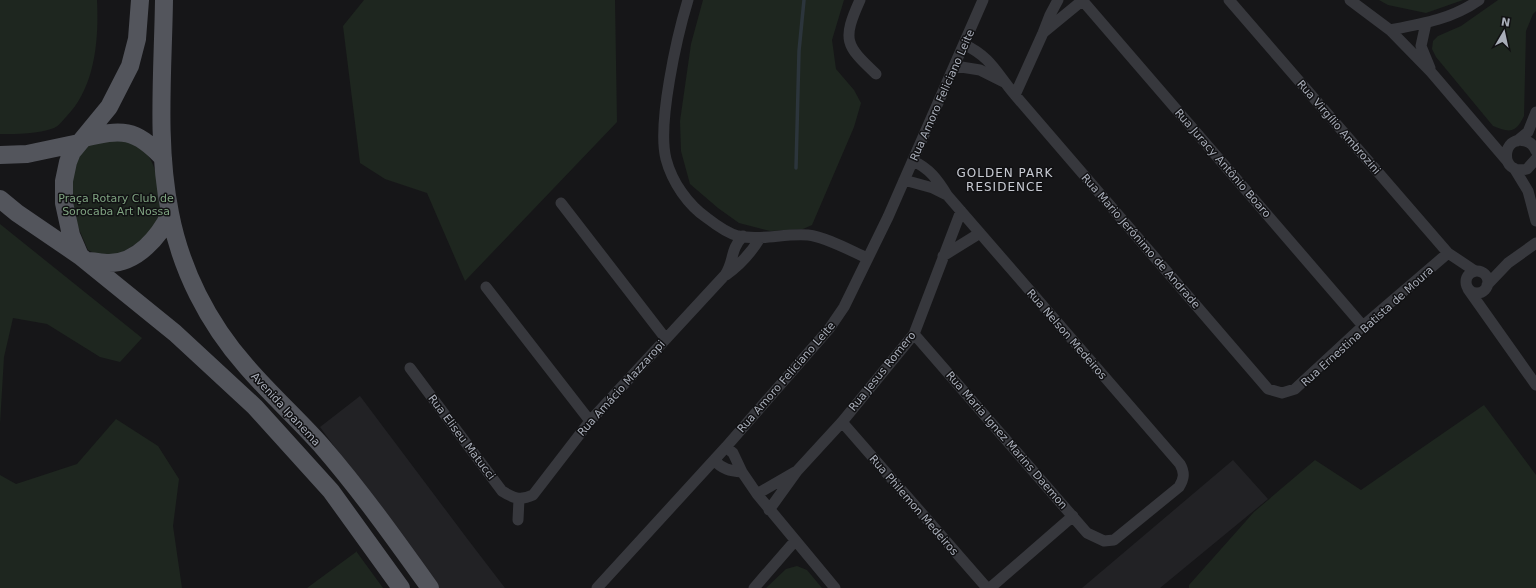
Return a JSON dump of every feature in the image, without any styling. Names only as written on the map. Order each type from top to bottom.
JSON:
[{"type":"main road","name":"Avenida Ipanema","points":[[83,259],[71,235],[64,196],[64,181],[68,162],[72,152],[109,107],[130,66],[136,39],[140,0]]},
{"type":"main road","name":"Avenida Ipanema","points":[[164,0],[162,158],[170,214],[189,278],[211,319],[246,366],[326,452],[376,513],[430,588]]},
{"type":"main road","points":[[0,155],[27,154],[120,131],[132,134],[150,144],[162,158]]},
{"type":"main road","name":"Avenida Ipanema","points":[[0,199],[16,213],[83,259],[175,333],[255,407],[331,491],[401,588]]},
{"type":"main road","name":"Avenida Ipanema","points":[[83,259],[110,263],[131,257],[149,245],[163,228],[170,214]]},
{"type":"street","points":[[688,0],[666,104],[664,138],[666,158],[674,179],[685,196],[698,212],[731,236],[735,245]]},
{"type":"street","points":[[860,0],[850,22],[848,40],[855,54],[876,74]]},
{"type":"street","name":"Rua Amoro Feliciano Leite","points":[[597,588],[726,447],[829,330],[844,307],[913,161],[965,45],[983,0]]},
{"type":"street","points":[[1015,95],[1058,0]]},
{"type":"street","points":[[1044,33],[1083,0]]},
{"type":"street","name":"Rua Juracy Antônio Boaro","points":[[1083,0],[1363,326]]},
{"type":"street","name":"Rua Virgílio Ambrozini","points":[[1229,0],[1448,254],[1468,288],[1536,385]]},
{"type":"street","points":[[1350,0],[1390,30],[1431,72],[1480,128],[1511,165],[1528,191],[1536,218]]},
{"type":"street","points":[[1390,30],[1449,17],[1479,0]]},
{"type":"street","points":[[1426,23],[1421,46],[1431,72]]},
{"type":"street","name":"Rua Mario Jerônimo de Andrade","points":[[965,45],[979,52],[991,62],[1004,82],[1015,95],[1268,389],[1282,392]]},
{"type":"street","name":"Rua Mario Jerônimo de Andrade","points":[[955,66],[980,70],[1004,82]]},
{"type":"street","points":[[1536,112],[1528,132],[1508,149],[1511,165],[1518,170],[1532,167],[1536,159]]},
{"type":"street","points":[[1480,128],[1497,139],[1515,142],[1522,140],[1530,143],[1536,152]]},
{"type":"street","name":"Rua Nelson Medeiros","points":[[913,161],[922,165],[940,182],[947,195],[1180,464],[1184,475],[1179,487],[1120,536],[1114,540],[1104,541]]},
{"type":"street","name":"Rua Nelson Medeiros","points":[[904,180],[933,188],[947,195]]},
{"type":"street","points":[[561,202],[666,339]]},
{"type":"street","name":"Rua Jesus Romero","points":[[769,510],[797,471],[842,422],[914,334],[961,211]]},
{"type":"street","points":[[720,228],[737,236],[760,238],[810,235],[867,258]]},
{"type":"street","points":[[943,256],[973,240],[980,233]]},
{"type":"street","name":"Rua Amácio Mazzaropi","points":[[519,499],[533,495],[590,421],[725,275],[728,270],[735,245],[744,236]]},
{"type":"street","name":"Rua Amácio Mazzaropi","points":[[725,275],[738,266],[754,248],[760,238]]},
{"type":"street","points":[[1508,263],[1482,291],[1477,292],[1468,288],[1467,277],[1477,271],[1496,269],[1508,263],[1536,243]]},
{"type":"street","name":"Rua Virgílio Ambrozini","points":[[1448,254],[1477,271]]},
{"type":"street","name":"Rua Ernestina Batista de Moura","points":[[1282,392],[1295,389],[1363,326],[1448,254]]},
{"type":"street","points":[[1477,271],[1486,277],[1486,286]]},
{"type":"street","name":"Rua Virgílio Ambrozini","points":[[1486,286],[1485,302],[1490,320]]},
{"type":"street","points":[[486,287],[590,421]]},
{"type":"street","name":"Rua Maria Ignez Marins Daemon","points":[[914,334],[1088,533],[1104,541]]},
{"type":"street","name":"Rua Eliseu Matucci","points":[[410,368],[502,490],[519,499]]},
{"type":"street","name":"Rua Philemon Medeiros","points":[[842,422],[987,588]]},
{"type":"street","points":[[726,447],[734,453],[742,472],[756,494],[794,542],[835,588]]},
{"type":"street","points":[[714,460],[720,467],[742,472]]},
{"type":"street","name":"Rua Jesus Romero","points":[[756,494],[797,471]]},
{"type":"street","points":[[518,520],[519,499]]},
{"type":"street","points":[[990,588],[1073,516]]},
{"type":"street","points":[[754,588],[794,542]]},
{"type":"shaded area","points":[[360,396],[505,588],[438,588],[320,427]]},
{"type":"shaded area","points":[[1233,460],[1268,499],[1160,588],[1082,588]]},
{"type":"green space","points":[[0,0],[97,0],[96,47],[89,78],[76,105],[54,128],[35,133],[0,134]]},
{"type":"green space","points":[[364,0],[615,0],[617,122],[465,281],[427,193],[385,179],[360,163],[343,26]]},
{"type":"green space","points":[[703,0],[844,0],[832,40],[836,69],[854,90],[861,103],[854,127],[812,225],[803,229],[770,231],[739,223],[718,208],[690,184],[681,151],[680,121],[691,44]]},
{"type":"green space","points":[[1379,0],[1463,0],[1426,13],[1388,5]]},
{"type":"green space","points":[[1498,0],[1536,0],[1536,11],[1533,14],[1526,31],[1524,116],[1518,126],[1512,130],[1504,130],[1493,126],[1436,57],[1432,49],[1433,41],[1438,36],[1461,26]]},
{"type":"green space","name":"Praça Rotary Club de Sorocaba Art Nossa","points":[[104,140],[120,141],[140,147],[149,157],[153,165],[159,194],[161,221],[148,237],[114,257],[100,256],[88,250],[73,215],[72,173],[76,162],[86,147]]},
{"type":"green space","points":[[0,224],[142,338],[120,362],[100,357],[47,324],[13,318],[4,357],[0,424]]},
{"type":"green space","points":[[1484,405],[1536,475],[1536,588],[1189,588],[1189,585],[1254,512],[1315,460],[1361,490]]},
{"type":"green space","points":[[116,419],[158,446],[179,479],[173,526],[182,588],[0,588],[0,475],[16,484],[77,464]]},
{"type":"green space","points":[[356,552],[383,588],[307,588]]},
{"type":"green space","points":[[797,566],[807,570],[822,588],[766,588],[786,569]]},
{"type":"waterway","points":[[796,168],[799,51],[804,0]]},
{"type":"district","name":"GOLDEN PARK RESIDENCE","points":[[1005,180]]}]
